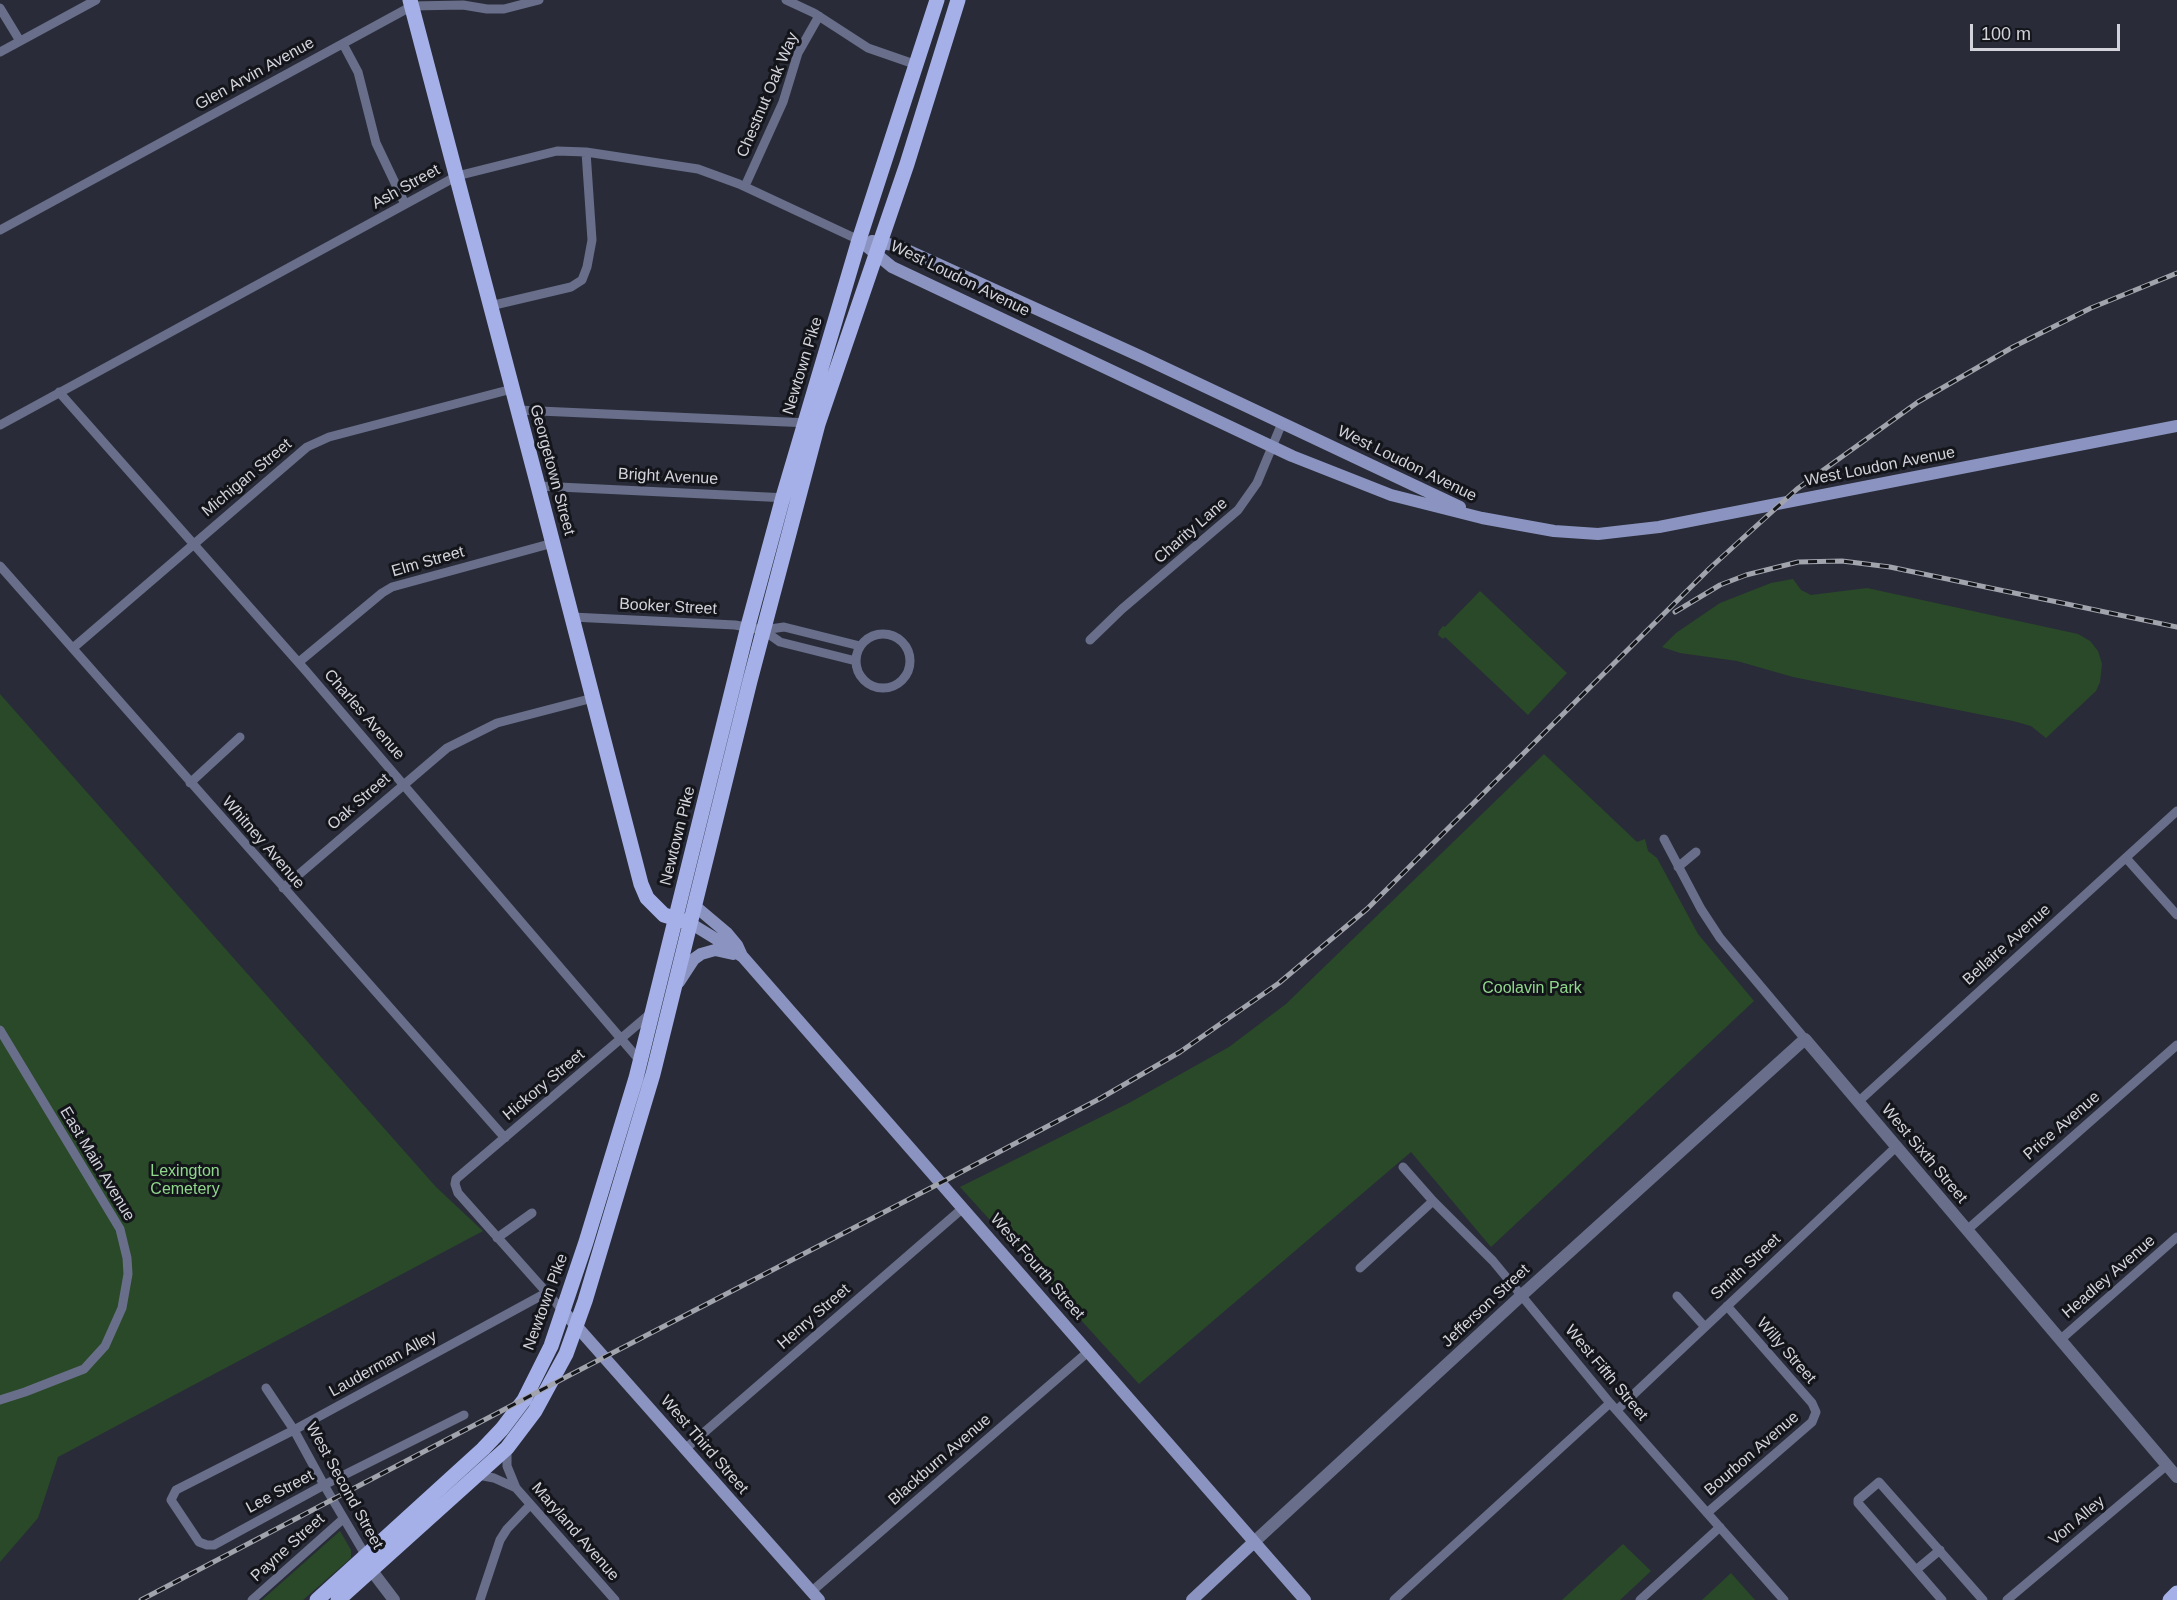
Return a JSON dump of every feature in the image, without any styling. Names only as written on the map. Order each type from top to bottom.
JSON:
[{"type":"main road","name":"Newtown Pike","points":[[338,1600],[369,1563],[502,1429],[524,1400],[535,1380],[564,1312],[683,921],[756,628],[859,240],[937,0]]},
{"type":"main road","name":"Newtown Pike","points":[[811,423],[878,249],[958,0]]},
{"type":"main road","name":"Georgetown Street","points":[[411,3],[640,884],[651,903],[664,915],[683,921]]},
{"type":"main road","name":"West Loudon Avenue","points":[[859,240],[878,249],[892,267],[1272,446],[1390,495],[1482,518],[1560,532],[1598,534],[1625,531],[2177,426]]},
{"type":"main road","name":"West Loudon Avenue","points":[[878,249],[898,246],[1482,518]]},
{"type":"main road","name":"Newtown Pike","points":[[317,1600],[369,1563],[478,1475],[507,1448],[549,1388],[577,1326],[633,1144],[675,988],[683,921],[695,906],[756,628]]},
{"type":"main road","name":"West Fourth Street","points":[[695,906],[727,933],[737,945],[742,957]]},
{"type":"main road","name":"West Fourth Street","points":[[683,921],[721,942],[742,957],[1305,1600]]},
{"type":"main road","points":[[675,988],[694,959],[701,954],[715,950],[742,957]]},
{"type":"main road","name":"West Third Street","points":[[564,1312],[815,1596]]},
{"type":"main road","name":"Jefferson Street","points":[[1192,1600],[1254,1542]]},
{"type":"main road","points":[[2169,1600],[2177,1593]]},
{"type":"street","points":[[0,52],[96,0]]},
{"type":"street","name":"Glen Arvin Avenue","points":[[0,230],[343,44],[411,3],[472,3],[504,9],[539,0]]},
{"type":"street","points":[[786,0],[819,16],[868,48],[917,65]]},
{"type":"street","points":[[0,8],[20,41]]},
{"type":"street","name":"Chestnut Oak Way","points":[[745,186],[783,102],[798,53],[819,16]]},
{"type":"street","points":[[343,44],[358,72],[376,143],[405,204]]},
{"type":"street","name":"Ash Street","points":[[0,425],[457,176],[557,151],[586,152],[683,166],[745,186],[859,240]]},
{"type":"street","points":[[490,306],[571,287],[582,280],[592,240],[586,152]]},
{"type":"street","name":"Michigan Street","points":[[73,648],[294,456],[316,441],[512,389]]},
{"type":"street","name":"Charles Avenue","points":[[59,392],[299,662],[640,1062]]},
{"type":"street","points":[[517,410],[811,423]]},
{"type":"street","name":"Charity Lane","points":[[1090,640],[1122,609],[1238,510],[1257,483],[1282,423]]},
{"type":"street","name":"Bright Avenue","points":[[538,486],[790,498]]},
{"type":"street","name":"Elm Street","points":[[299,662],[392,587],[553,543]]},
{"type":"street","name":"Whitney Avenue","points":[[0,566],[505,1138]]},
{"type":"street","name":"Booker Street","points":[[572,617],[756,628],[784,627],[860,646]]},
{"type":"street","points":[[756,628],[780,642],[856,661]]},
{"type":"street","points":[[881,634],[898,639],[905,645],[909,654],[907,672],[902,680],[894,685],[876,687],[864,680],[856,661],[860,646],[873,636],[881,634]]},
{"type":"street","name":"Oak Street","points":[[283,888],[447,748],[477,731],[504,721],[593,698]]},
{"type":"street","points":[[190,783],[240,737]]},
{"type":"street","name":"Bellaire Avenue","points":[[1858,1102],[2177,811]]},
{"type":"street","name":"West Sixth Street","points":[[1664,839],[1701,909],[1720,938],[2177,1477]]},
{"type":"street","points":[[1678,867],[1696,852]]},
{"type":"street","points":[[2126,858],[2177,915]]},
{"type":"street","name":"Hickory Street","points":[[496,1238],[458,1193],[455,1185],[456,1179],[655,1009]]},
{"type":"street","name":"East Main Avenue","points":[[0,1030],[120,1229],[127,1258],[128,1274],[122,1308],[105,1346],[84,1369],[0,1400]]},
{"type":"street","name":"Jefferson Street","points":[[1254,1542],[1522,1295],[1805,1040]]},
{"type":"street","name":"Price Avenue","points":[[1967,1230],[2177,1045]]},
{"type":"street","name":"Smith Street","points":[[1394,1600],[1704,1327],[1896,1147]]},
{"type":"street","name":"West Fifth Street","points":[[1403,1167],[1493,1261],[1614,1406],[1784,1600]]},
{"type":"street","points":[[1359,1268],[1434,1201]]},
{"type":"street","name":"Henry Street","points":[[685,1449],[963,1208]]},
{"type":"street","points":[[532,1213],[496,1238],[564,1312]]},
{"type":"street","name":"Headley Avenue","points":[[2060,1340],[2177,1237]]},
{"type":"street","name":"Lauderman Alley","points":[[207,1545],[195,1538],[171,1500],[176,1490],[294,1430],[546,1293]]},
{"type":"street","points":[[1677,1296],[1704,1327]]},
{"type":"street","name":"Willy Street","points":[[1727,1306],[1812,1403],[1815,1407],[1815,1418]]},
{"type":"street","name":"Blackburn Avenue","points":[[815,1596],[1089,1351]]},
{"type":"street","name":"West Second Street","points":[[266,1388],[294,1430],[369,1563],[394,1600]]},
{"type":"street","name":"Lee Street","points":[[207,1545],[221,1541],[324,1485],[464,1415]]},
{"type":"street","name":"Bourbon Avenue","points":[[1707,1513],[1815,1418]]},
{"type":"street","name":"Maryland Avenue","points":[[507,1448],[507,1466],[516,1488],[615,1600]]},
{"type":"street","name":"Von Alley","points":[[2007,1600],[2167,1465]]},
{"type":"street","points":[[478,1475],[494,1478],[516,1488]]},
{"type":"street","points":[[1942,1600],[1858,1503],[1858,1500],[1879,1482],[1983,1600]]},
{"type":"street","points":[[480,1600],[500,1540],[507,1529],[530,1505]]},
{"type":"street","name":"Payne Street","points":[[252,1600],[343,1519]]},
{"type":"street","points":[[1640,1600],[1720,1527]]},
{"type":"street","points":[[1916,1570],[1940,1550]]},
{"type":"green space","points":[[1793,579],[1801,590],[1811,595],[1867,588],[2078,634],[2090,641],[2098,651],[2102,664],[2100,682],[2096,691],[2046,738],[2031,726],[2013,721],[1793,677],[1737,661],[1680,653],[1662,647],[1676,633],[1720,603],[1771,583]]},
{"type":"green space","points":[[1480,591],[1567,673],[1528,715],[1445,637],[1443,639],[1438,635],[1443,626],[1445,627]]},
{"type":"green space","name":"Lexington Cemetery","points":[[0,694],[436,1187],[483,1231],[58,1457],[38,1518],[0,1562]]},
{"type":"green space","name":"Coolavin Park","points":[[1544,754],[1637,842],[1645,839],[1648,851],[1657,858],[1698,934],[1754,1001],[1491,1247],[1411,1152],[1139,1384],[960,1187],[1129,1103],[1229,1047],[1286,1004]]},
{"type":"green space","points":[[340,1531],[351,1550],[351,1558],[303,1600],[262,1600]]},
{"type":"green space","points":[[1623,1544],[1651,1571],[1620,1600],[1562,1600]]},
{"type":"green space","points":[[1731,1573],[1755,1600],[1702,1600]]},
{"type":"railway","points":[[141,1600],[948,1179],[1101,1098],[1180,1052],[1279,983],[1367,909],[1710,568],[1797,489],[1918,402],[2013,347],[2091,308],[2177,273]]},
{"type":"railway","points":[[1675,612],[1720,585],[1746,575],[1798,562],[1842,561],[1890,567],[2177,627]]}]
